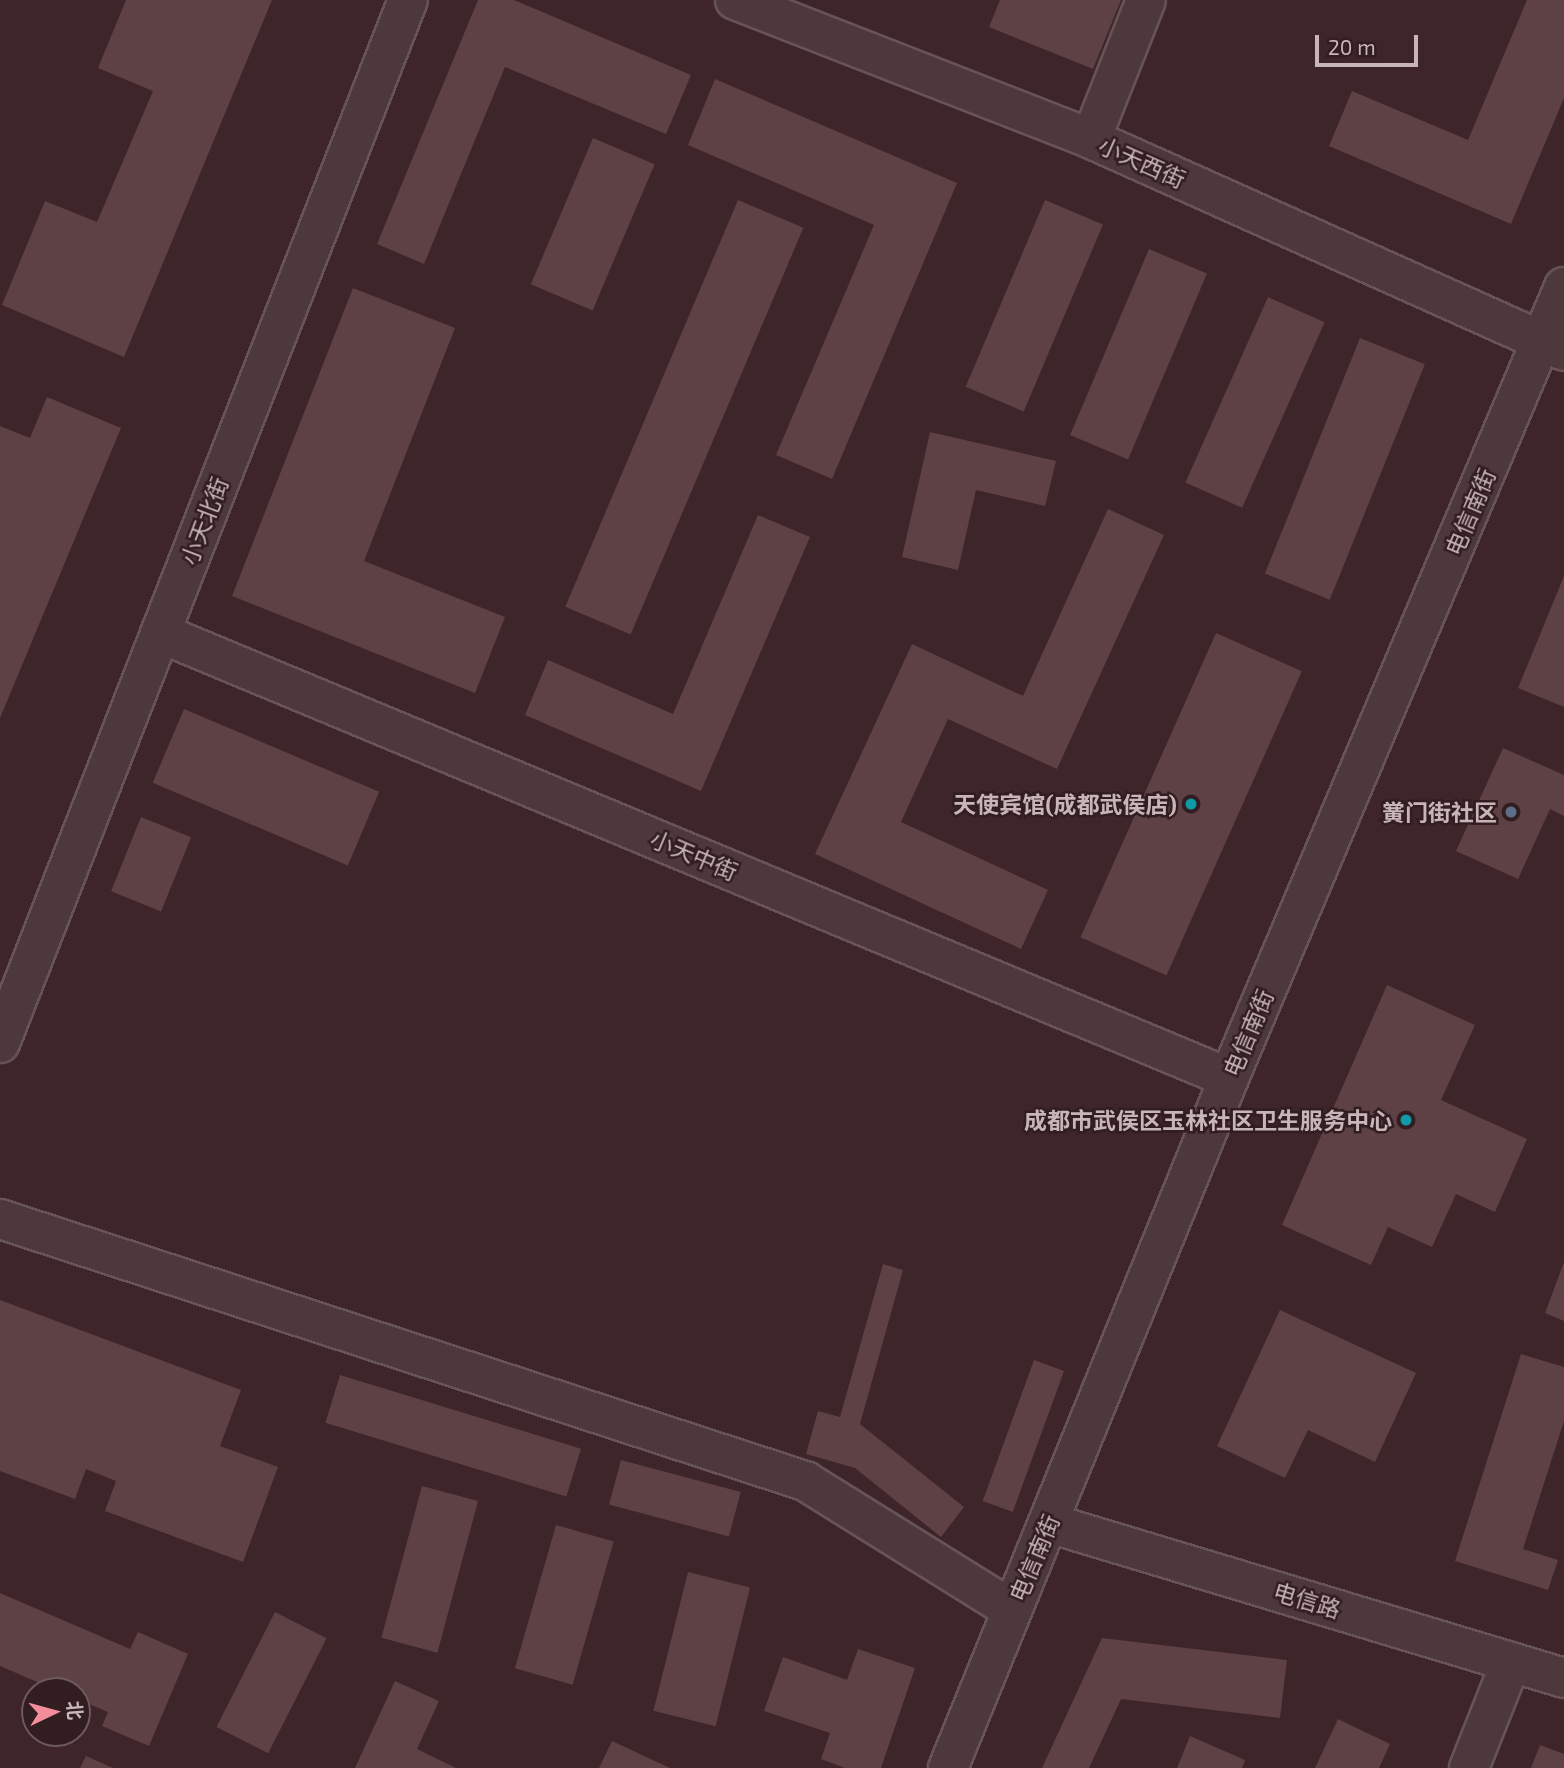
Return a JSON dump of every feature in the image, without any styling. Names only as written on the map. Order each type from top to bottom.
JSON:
[{"type":"street","name":"小天北街","points":[[0,1043],[408,0]]},
{"type":"street","name":"小天西街","points":[[735,0],[1091,139],[1553,346]]},
{"type":"street","points":[[1091,139],[1146,0]]},
{"type":"street","name":"电信南街","points":[[948,1768],[1229,1078],[1553,346],[1564,287]]},
{"type":"street","name":"小天中街","points":[[160,633],[1229,1078]]},
{"type":"street","points":[[0,1219],[805,1481],[1012,1609]]},
{"type":"street","name":"电信路","points":[[1049,1522],[1564,1678]]},
{"type":"street","points":[[1469,1768],[1511,1662]]},
{"type":"building","points":[[126,0],[272,0],[124,357],[2,305],[45,201],[97,222],[153,91],[98,68]]},
{"type":"building","points":[[478,0],[514,0],[691,75],[666,134],[505,67],[424,264],[377,244]]},
{"type":"building","points":[[1000,0],[1121,0],[1093,69],[989,27]]},
{"type":"building","points":[[1527,0],[1564,0],[1564,98],[1511,224],[1329,146],[1352,91],[1468,140]]},
{"type":"building","points":[[715,79],[957,183],[832,479],[776,455],[874,225],[688,145]]},
{"type":"building","points":[[593,138],[655,164],[593,311],[531,284]]},
{"type":"building","points":[[738,200],[803,228],[631,635],[565,607]]},
{"type":"building","points":[[1045,200],[1103,225],[1024,411],[966,387]]},
{"type":"building","points":[[1149,249],[1207,274],[1128,460],[1070,435]]},
{"type":"building","points":[[353,288],[455,328],[364,561],[505,617],[475,693],[232,596]]},
{"type":"building","points":[[1268,297],[1325,322],[1242,508],[1185,482]]},
{"type":"building","points":[[1360,338],[1425,364],[1330,600],[1265,574]]},
{"type":"building","points":[[47,397],[121,428],[0,718],[0,426],[30,438]]},
{"type":"building","points":[[930,432],[1056,461],[1045,506],[976,490],[958,570],[902,557]]},
{"type":"building","points":[[1108,509],[1164,535],[1057,769],[948,719],[901,822],[1048,890],[1021,949],[815,854],[912,644],[1023,696]]},
{"type":"building","points":[[758,515],[810,537],[701,791],[525,715],[548,660],[673,714]]},
{"type":"building","points":[[1564,576],[1564,707],[1518,688]]},
{"type":"building","name":"天使宾馆(成都武侯店)","points":[[1216,633],[1302,671],[1166,975],[1081,937]]},
{"type":"building","points":[[184,709],[379,792],[348,865],[153,783]]},
{"type":"building","name":"黉门街社区","points":[[1503,748],[1564,775],[1564,816],[1550,809],[1518,879],[1456,851]]},
{"type":"building","points":[[141,817],[191,837],[161,911],[111,891]]},
{"type":"building","name":"成都市武侯区玉林社区卫生服务中心","points":[[1387,985],[1475,1025],[1441,1100],[1527,1139],[1495,1212],[1456,1194],[1432,1247],[1388,1227],[1371,1265],[1282,1225]]},
{"type":"building","points":[[1564,1262],[1564,1321],[1545,1313]]},
{"type":"building","points":[[883,1264],[903,1270],[860,1424],[964,1507],[941,1537],[855,1468],[806,1454],[818,1411],[840,1417]]},
{"type":"building","points":[[0,1300],[241,1390],[220,1446],[278,1467],[243,1562],[105,1511],[116,1481],[86,1469],[75,1499],[0,1471]]},
{"type":"building","points":[[1280,1310],[1416,1373],[1375,1462],[1308,1430],[1285,1478],[1217,1446]]},
{"type":"building","points":[[1521,1354],[1564,1367],[1564,1421],[1523,1549],[1558,1560],[1548,1590],[1455,1561]]},
{"type":"building","points":[[1034,1360],[1064,1371],[1013,1512],[983,1501]]},
{"type":"building","points":[[340,1375],[581,1449],[566,1496],[325,1423]]},
{"type":"building","points":[[621,1460],[741,1492],[729,1537],[609,1504]]},
{"type":"building","points":[[422,1486],[478,1501],[437,1653],[381,1638]]},
{"type":"building","points":[[556,1525],[614,1542],[573,1685],[515,1668]]},
{"type":"building","points":[[688,1572],[750,1587],[716,1726],[653,1711]]},
{"type":"building","points":[[0,1593],[130,1649],[138,1632],[188,1654],[149,1746],[102,1726],[108,1712],[91,1705],[91,1677],[26,1677],[0,1666]]},
{"type":"building","points":[[275,1612],[327,1638],[268,1753],[216,1727]]},
{"type":"building","points":[[1102,1638],[1287,1660],[1280,1718],[1121,1699],[1089,1768],[1042,1768]]},
{"type":"building","points":[[858,1649],[915,1668],[881,1768],[845,1768],[821,1759],[830,1733],[764,1711],[783,1657],[847,1680]]},
{"type":"building","points":[[395,1681],[439,1701],[417,1749],[456,1768],[355,1768]]},
{"type":"building","points":[[1338,1719],[1390,1744],[1379,1768],[1315,1768]]},
{"type":"building","points":[[1190,1736],[1245,1760],[1242,1768],[1177,1768]]},
{"type":"building","points":[[612,1741],[670,1768],[599,1768]]},
{"type":"building","points":[[1540,1745],[1564,1754],[1564,1768],[1531,1768]]},
{"type":"building","points":[[86,1756],[113,1768],[80,1768]]},
{"type":"place","name":"天使宾馆(成都武侯店)","points":[[1191,804]]},
{"type":"place","name":"黉门街社区","points":[[1511,812]]},
{"type":"place","name":"成都市武侯区玉林社区卫生服务中心","points":[[1406,1120]]}]
